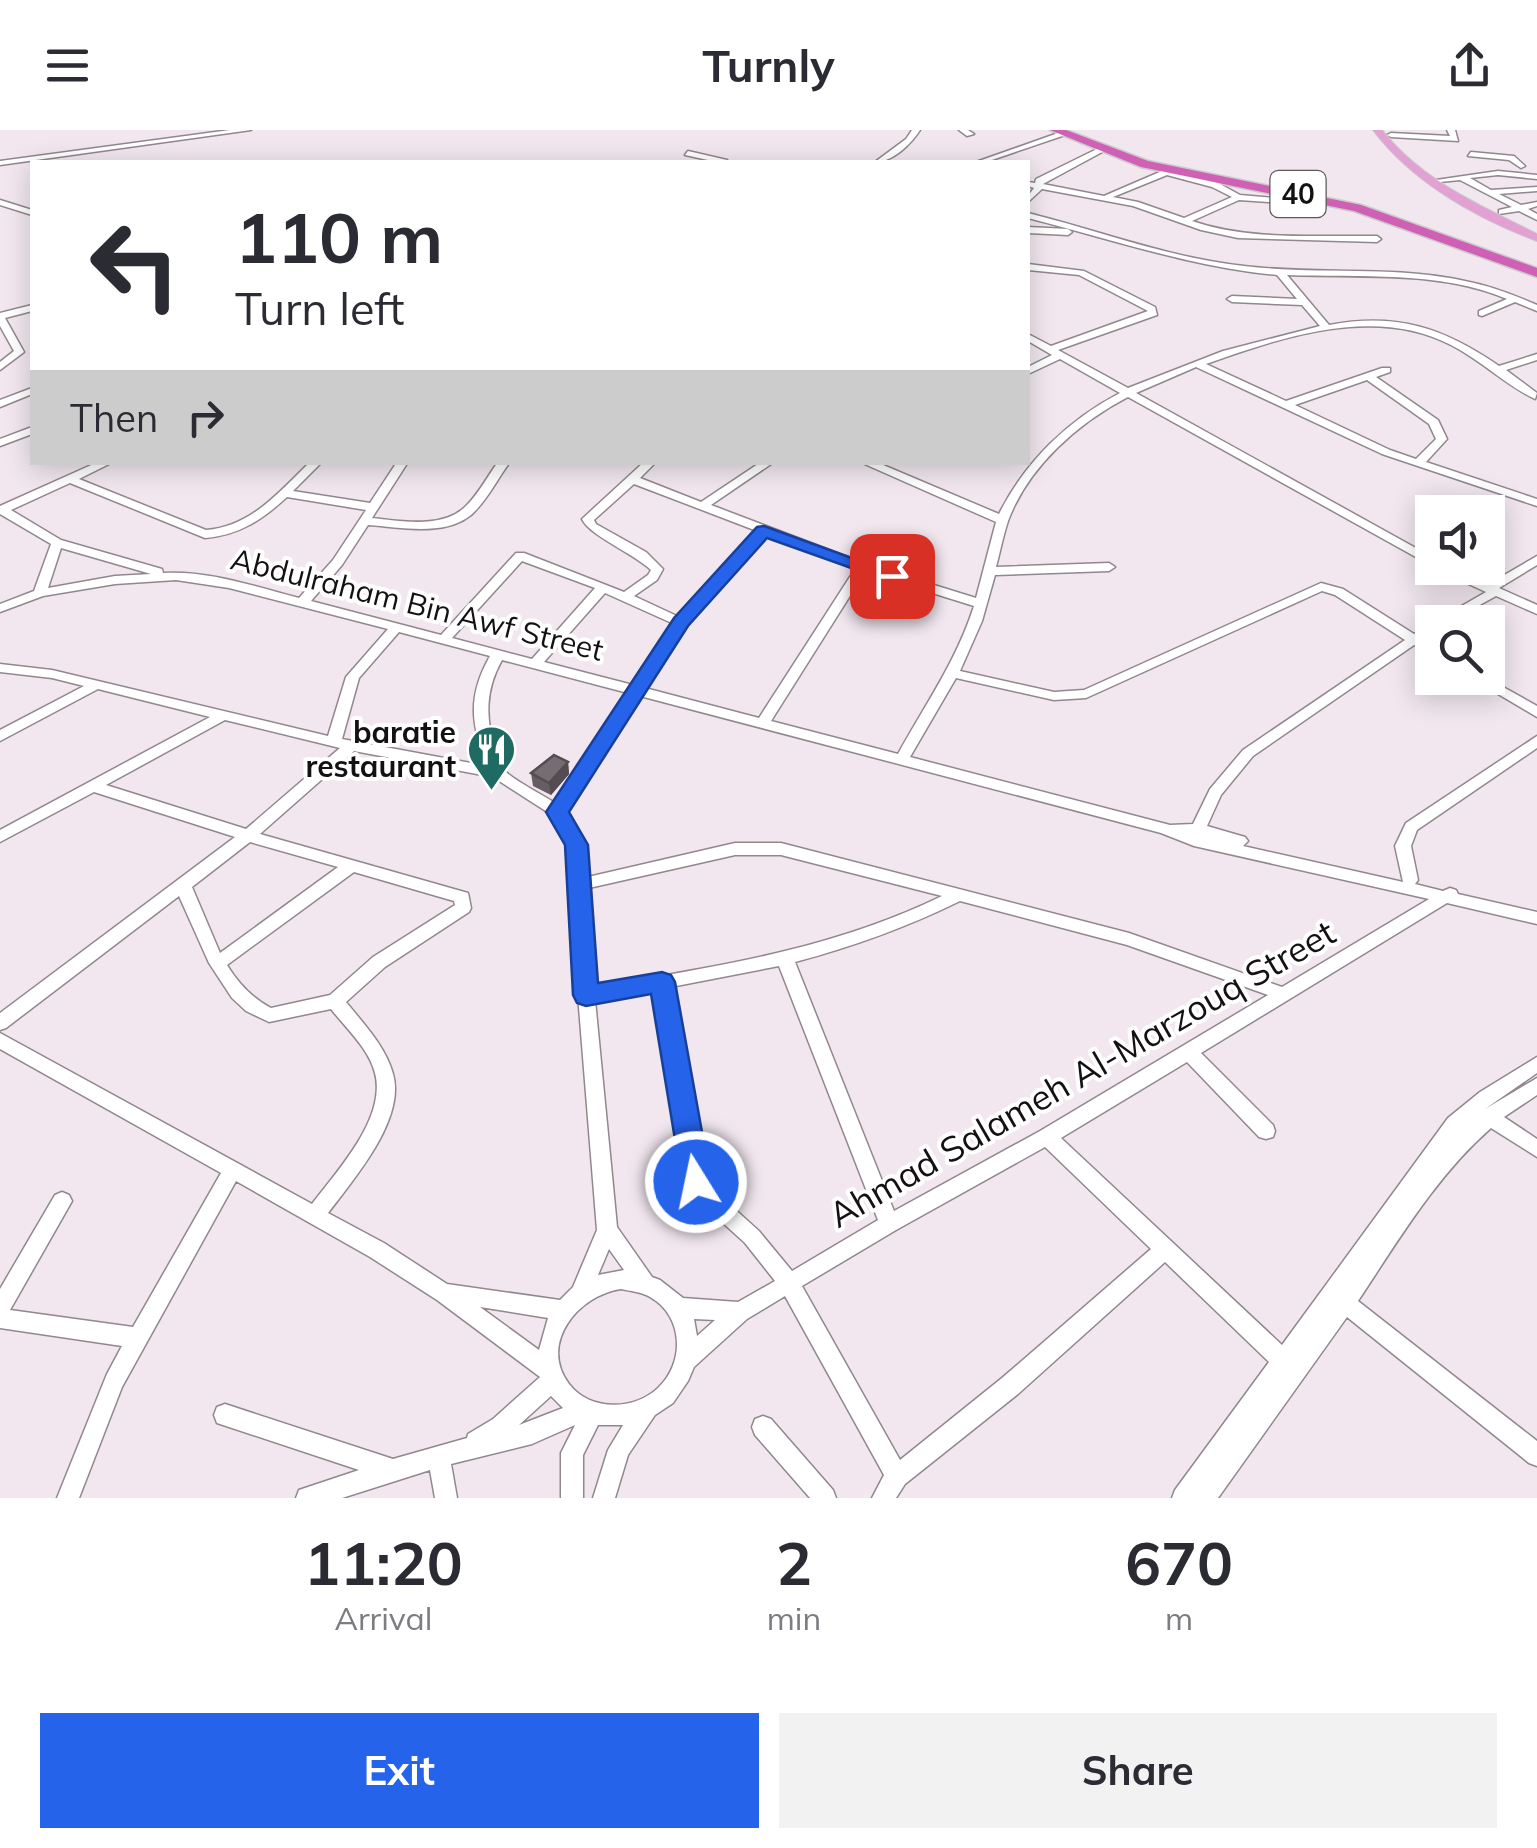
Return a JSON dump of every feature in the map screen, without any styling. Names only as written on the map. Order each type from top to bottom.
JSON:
[{"type":"highway","name":"40","points":[[1065,131],[1101,149],[1166,170],[1311,196],[1379,214],[1537,270]]},
{"type":"highway","name":"40","points":[[1065,131],[1164,164],[1354,202],[1537,270]]},
{"type":"main road","points":[[1377,130],[1395,156],[1418,174],[1537,238]]},
{"type":"main road","points":[[1389,133],[1412,161],[1440,180],[1537,230]]},
{"type":"street","points":[[124,130],[130,142]]},
{"type":"street","points":[[0,161],[223,130]]},
{"type":"street","points":[[0,161],[247,130]]},
{"type":"street","points":[[882,160],[910,141],[916,130]]},
{"type":"street","points":[[985,160],[1065,131]]},
{"type":"street","points":[[1389,133],[1453,135],[1474,156],[1510,158],[1520,166]]},
{"type":"street","points":[[1032,184],[1101,149]]},
{"type":"street","points":[[688,153],[716,160]]},
{"type":"street","points":[[1105,198],[1166,170],[1238,197],[1300,202],[1310,200],[1311,196]]},
{"type":"street","points":[[1440,180],[1498,173],[1537,177]]},
{"type":"street","points":[[1461,176],[1537,217]]},
{"type":"street","points":[[1032,184],[1105,198],[1238,235],[1377,239]]},
{"type":"street","points":[[1491,192],[1537,189]]},
{"type":"street","points":[[1184,221],[1238,197]]},
{"type":"street","points":[[0,199],[30,209]]},
{"type":"street","points":[[1502,212],[1537,204]]},
{"type":"street","points":[[1030,216],[1217,265],[1280,273],[1424,274],[1474,284],[1537,308]]},
{"type":"street","points":[[1030,230],[1106,235]]},
{"type":"street","points":[[1030,267],[1081,274],[1154,313],[1056,351],[1030,369]]},
{"type":"street","points":[[1280,273],[1300,302],[1326,327]]},
{"type":"street","points":[[1482,313],[1516,298]]},
{"type":"street","points":[[1232,299],[1300,302]]},
{"type":"street","points":[[0,367],[20,352],[0,317],[30,309]]},
{"type":"street","points":[[901,761],[952,672],[981,604],[1002,520],[1037,465],[1058,442],[1072,428],[1130,391],[1326,327],[1364,322],[1404,324],[1450,341],[1535,396]]},
{"type":"street","points":[[1030,338],[1415,552]]},
{"type":"street","points":[[1497,370],[1537,357]]},
{"type":"street","points":[[1200,365],[1418,464],[1537,503]]},
{"type":"street","points":[[1286,405],[1386,370]]},
{"type":"street","points":[[1368,376],[1440,431],[1442,439],[1418,464]]},
{"type":"street","points":[[0,404],[30,392]]},
{"type":"street","points":[[0,443],[30,431]]},
{"type":"street","points":[[1,510],[101,465]]},
{"type":"street","points":[[68,479],[205,534],[218,534],[239,528],[314,465]]},
{"type":"street","points":[[303,602],[338,562],[401,465]]},
{"type":"street","points":[[363,521],[452,520],[468,511],[503,465]]},
{"type":"street","points":[[625,597],[650,580],[657,570],[650,560],[591,526],[588,519],[647,465]]},
{"type":"street","points":[[701,506],[764,465]]},
{"type":"street","points":[[873,465],[1002,520]]},
{"type":"street","points":[[900,475],[911,465]]},
{"type":"street","points":[[632,478],[862,567],[981,604]]},
{"type":"street","points":[[282,493],[371,507]]},
{"type":"street","points":[[1,510],[57,542],[176,576]]},
{"type":"street","points":[[557,812],[681,622],[764,531]]},
{"type":"street","points":[[40,593],[57,542]]},
{"type":"street","points":[[446,638],[520,556],[681,622]]},
{"type":"street","points":[[1468,605],[1537,560]]},
{"type":"street","points":[[763,723],[862,567]]},
{"type":"street","points":[[990,571],[1109,568]]},
{"type":"street","name":"Abdulraham Bin Awf Street","points":[[0,608],[40,593],[115,580],[176,576],[230,584],[1165,829],[1410,880],[1537,918]]},
{"type":"street","points":[[1482,585],[1537,610]]},
{"type":"street","points":[[538,662],[603,587]]},
{"type":"street","points":[[952,672],[1054,696],[1086,694],[1321,587],[1339,592],[1415,640]]},
{"type":"street","points":[[334,741],[353,677],[398,626]]},
{"type":"street","points":[[1196,835],[1215,793],[1248,753],[1415,636]]},
{"type":"street","points":[[497,773],[482,731],[479,690],[499,653]]},
{"type":"street","points":[[0,668],[96,685],[351,746],[497,773],[557,812],[576,845],[581,884],[586,995],[607,1230],[582,1292]]},
{"type":"street","points":[[0,736],[96,685]]},
{"type":"street","points":[[1505,694],[1537,712]]},
{"type":"street","points":[[0,838],[226,714]]},
{"type":"street","points":[[1410,880],[1402,846],[1411,826],[1537,741]]},
{"type":"street","points":[[0,1022],[249,836],[351,746]]},
{"type":"street","points":[[95,786],[249,836],[456,894],[465,902],[457,913],[362,975],[335,1001],[296,1012],[269,1014],[248,1003],[218,963],[183,884]]},
{"type":"street","name":"Abdulraham Bin Awf Street","points":[[1196,835],[1537,909]]},
{"type":"street","points":[[581,884],[735,849],[763,847],[1129,939],[1283,994]]},
{"type":"street","points":[[218,963],[352,865]]},
{"type":"street","name":"Ahmad Salameh Al-Marzouq Street","points":[[687,1359],[740,1312],[1189,1052],[1451,892]]},
{"type":"street","points":[[586,995],[784,956],[894,926],[956,896]]},
{"type":"street","points":[[784,956],[888,1224]]},
{"type":"street","points":[[662,982],[698,1188],[752,1237],[789,1283],[896,1476]]},
{"type":"street","points":[[314,1216],[373,1133],[386,1104],[388,1087],[384,1071],[335,1001]]},
{"type":"street","points":[[0,1040],[444,1293],[553,1376],[572,1402],[589,1412],[620,1416],[647,1408]]},
{"type":"street","points":[[1204,1498],[1427,1188],[1488,1116],[1533,1073],[1537,1051]]},
{"type":"street","points":[[1189,1052],[1266,1131]]},
{"type":"street","points":[[1183,1498],[1454,1124],[1533,1073]]},
{"type":"street","points":[[1488,1116],[1537,1149]]},
{"type":"street","points":[[1046,1136],[1282,1359]]},
{"type":"street","points":[[68,1498],[108,1394],[232,1171]]},
{"type":"street","points":[[0,1308],[62,1201]]},
{"type":"street","points":[[607,1230],[644,1281]]},
{"type":"street","points":[[883,1498],[896,1476],[1010,1386],[1165,1249]]},
{"type":"street","points":[[553,1376],[549,1347],[563,1310],[582,1292],[607,1281],[644,1281],[660,1289],[680,1308],[688,1327],[687,1359],[673,1387],[647,1408],[619,1450],[604,1498]]},
{"type":"street","points":[[444,1293],[563,1310]]},
{"type":"street","points":[[1345,1302],[1537,1455]]},
{"type":"street","points":[[680,1308],[740,1312]]},
{"type":"street","points":[[0,1318],[137,1338]]},
{"type":"street","points":[[464,1449],[501,1428],[553,1376]]},
{"type":"street","points":[[314,1497],[439,1456],[532,1433],[589,1412]]},
{"type":"street","points":[[572,1498],[572,1453],[589,1412]]},
{"type":"street","points":[[225,1415],[392,1470]]},
{"type":"street","points":[[763,1427],[826,1498]]},
{"type":"street","points":[[439,1456],[446,1498]]},
{"type":"building","points":[[554,755],[568,762],[549,783],[531,773]]},
{"type":"place","name":"baratie restaurant","points":[[491,792]]},
{"type":"route","points":[[696,1182],[662,982],[586,995],[576,845],[557,812],[681,622],[764,531],[892,576]]}]
